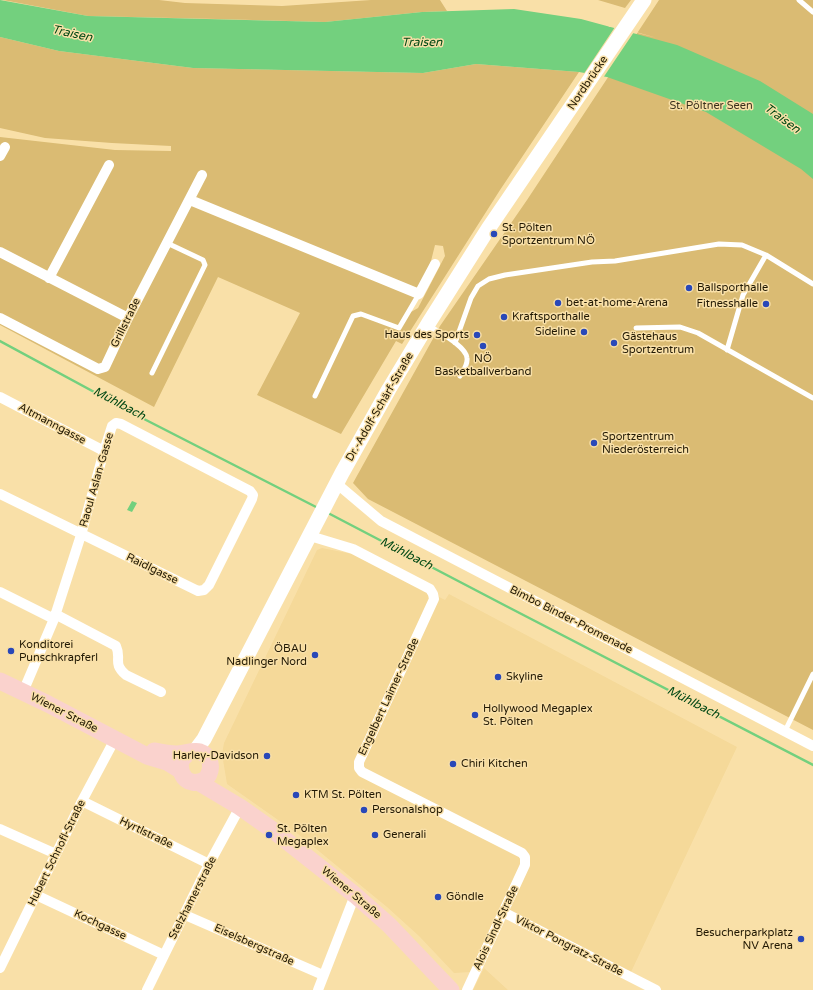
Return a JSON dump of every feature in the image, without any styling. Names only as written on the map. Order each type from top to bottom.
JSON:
[{"type":"main road","name":"Wiener Straße","points":[[0,681],[121,742]]},
{"type":"main road","points":[[121,742],[149,750],[175,754],[200,763]]},
{"type":"main road","points":[[121,742],[147,756],[167,762],[180,770],[181,760],[200,763]]},
{"type":"main road","name":"Wiener Straße","points":[[200,763],[240,807],[283,837],[355,895],[389,925],[451,990]]},
{"type":"street","name":"Nordbrücke","points":[[531,167],[644,0]]},
{"type":"street","points":[[49,278],[109,166]]},
{"type":"street","name":"Dr.-Adolf-Schärf-Straße","points":[[200,763],[204,739],[336,483],[389,389],[428,324],[500,211],[531,167]]},
{"type":"street","name":"Grillstraße","points":[[0,318],[98,369],[105,367],[128,318],[202,175]]},
{"type":"street","points":[[190,200],[419,294],[435,264]]},
{"type":"street","points":[[0,252],[128,318]]},
{"type":"street","name":"Altmanngasse","points":[[0,397],[104,451]]},
{"type":"street","name":"Raoul Aslan-Gasse","points":[[23,692],[55,616],[81,534],[112,426],[116,423],[121,424],[250,491]]},
{"type":"street","name":"Bimbo Binder-Promenade","points":[[336,483],[381,521],[813,746]]},
{"type":"street","name":"Raidlgasse","points":[[0,494],[198,591],[204,590],[209,585],[252,499],[250,491]]},
{"type":"street","name":"Engelbert Laimer-Straße","points":[[310,536],[353,549],[430,589],[433,594],[434,599],[359,762],[359,768],[362,772],[522,853],[525,857],[525,865]]},
{"type":"street","points":[[0,592],[55,616],[116,646],[118,651],[118,668],[126,675],[160,692]]},
{"type":"street","name":"Hubert Schnofl-Straße","points":[[0,968],[82,801],[121,742]]},
{"type":"street","name":"Hyrtlstraße","points":[[82,801],[209,864]]},
{"type":"street","name":"Stelzhamerstraße","points":[[147,990],[209,864],[240,807]]},
{"type":"street","points":[[0,829],[56,854]]},
{"type":"street","name":"Alois Sindl-Straße","points":[[467,990],[525,865]]},
{"type":"street","name":"Kochgasse","points":[[36,895],[164,955]]},
{"type":"street","points":[[318,990],[355,895]]},
{"type":"street","name":"Viktor Pongratz-Straße","points":[[503,912],[656,990]]},
{"type":"street","name":"Eiselsbergstraße","points":[[184,914],[323,975]]},
{"type":"lane","points":[[798,0],[813,12]]},
{"type":"lane","points":[[152,373],[205,265],[203,260],[167,243]]},
{"type":"lane","points":[[455,343],[471,298],[478,286],[489,279],[512,274],[592,262],[615,261],[719,244],[742,246],[766,256],[813,284]]},
{"type":"lane","points":[[727,350],[743,295],[766,256]]},
{"type":"lane","points":[[315,396],[353,316],[361,314],[399,328],[419,294]]},
{"type":"lane","points":[[428,324],[463,350],[467,358],[467,364],[460,376]]},
{"type":"lane","points":[[636,328],[680,327],[698,333],[813,398]]},
{"type":"lane","points":[[785,731],[813,674]]},
{"type":"shaded area","points":[[322,548],[357,555],[445,600],[449,594],[737,747],[631,972],[501,909],[471,972],[454,973],[419,936],[387,907],[298,834],[227,784],[222,754],[224,743],[317,550]]},
{"type":"shaded area","points":[[484,968],[508,990],[473,990]]},
{"type":"green space","points":[[3,0],[159,0],[185,3],[282,6],[371,0],[440,0],[447,11],[422,12],[325,22],[88,16]]},
{"type":"green space","points":[[598,0],[631,0],[625,8]]},
{"type":"green space","name":"Sportzentrum Niederösterreich","points":[[659,0],[813,0],[813,730],[368,499],[353,483],[440,326],[527,200]]},
{"type":"green space","points":[[0,37],[59,51],[193,68],[423,73],[476,64],[579,72],[500,190],[402,344],[396,341],[341,434],[257,395],[300,313],[218,277],[154,407],[0,325],[0,137],[115,150],[171,151],[171,146],[45,138],[0,128]],"holes":[[[435,245],[443,246],[445,256],[418,308],[411,312],[431,261]]]},
{"type":"water","name":"Traisen","points":[[0,0],[88,16],[325,22],[422,12],[514,9],[581,19],[677,45],[760,81],[813,114],[813,179],[801,169],[706,112],[607,77],[579,72],[476,64],[423,73],[193,68],[59,51],[0,37]]},
{"type":"water","points":[[132,501],[137,503],[132,512],[127,510]]},
{"type":"pier","points":[[608,24],[657,38],[634,32],[603,78],[583,75],[615,27],[609,27]]},
{"type":"waterway","name":"Mühlbach","points":[[0,341],[146,420],[318,508]]},
{"type":"waterway","name":"Mühlbach","points":[[328,513],[813,765]]},
{"type":"place","name":"St. Pölten Sportzentrum NÖ","points":[[494,234]]},
{"type":"place","name":"Ballsporthalle","points":[[689,288]]},
{"type":"place","name":"bet-at-home-Arena","points":[[558,303]]},
{"type":"place","name":"Fitnesshalle","points":[[766,304]]},
{"type":"place","name":"Kraftsporthalle","points":[[504,317]]},
{"type":"place","name":"Sideline","points":[[584,332]]},
{"type":"place","name":"Haus des Sports","points":[[477,335]]},
{"type":"place","name":"Gästehaus Sportzentrum","points":[[614,343]]},
{"type":"place","name":"NÖ Basketballverband","points":[[483,346]]},
{"type":"place","name":"Sportzentrum Niederösterreich","points":[[594,443]]},
{"type":"place","name":"Konditorei Punschkrapferl","points":[[11,651]]},
{"type":"place","name":"ÖBAU Nadlinger Nord","points":[[315,655]]},
{"type":"place","name":"Skyline","points":[[498,677]]},
{"type":"place","name":"Hollywood Megaplex St. Pölten","points":[[475,715]]},
{"type":"place","name":"Harley-Davidson","points":[[267,756]]},
{"type":"place","name":"Chiri Kitchen","points":[[453,764]]},
{"type":"place","name":"KTM St. Pölten","points":[[296,795]]},
{"type":"place","name":"Personalshop","points":[[364,810]]},
{"type":"place","name":"St. Pölten Megaplex","points":[[269,835]]},
{"type":"place","name":"Generali","points":[[375,835]]},
{"type":"place","name":"Göndle","points":[[438,897]]},
{"type":"place","name":"Besucherparkplatz NV Arena","points":[[801,939]]},
{"type":"park label","name":"St. Pöltner Seen","points":[[711,106]]}]
